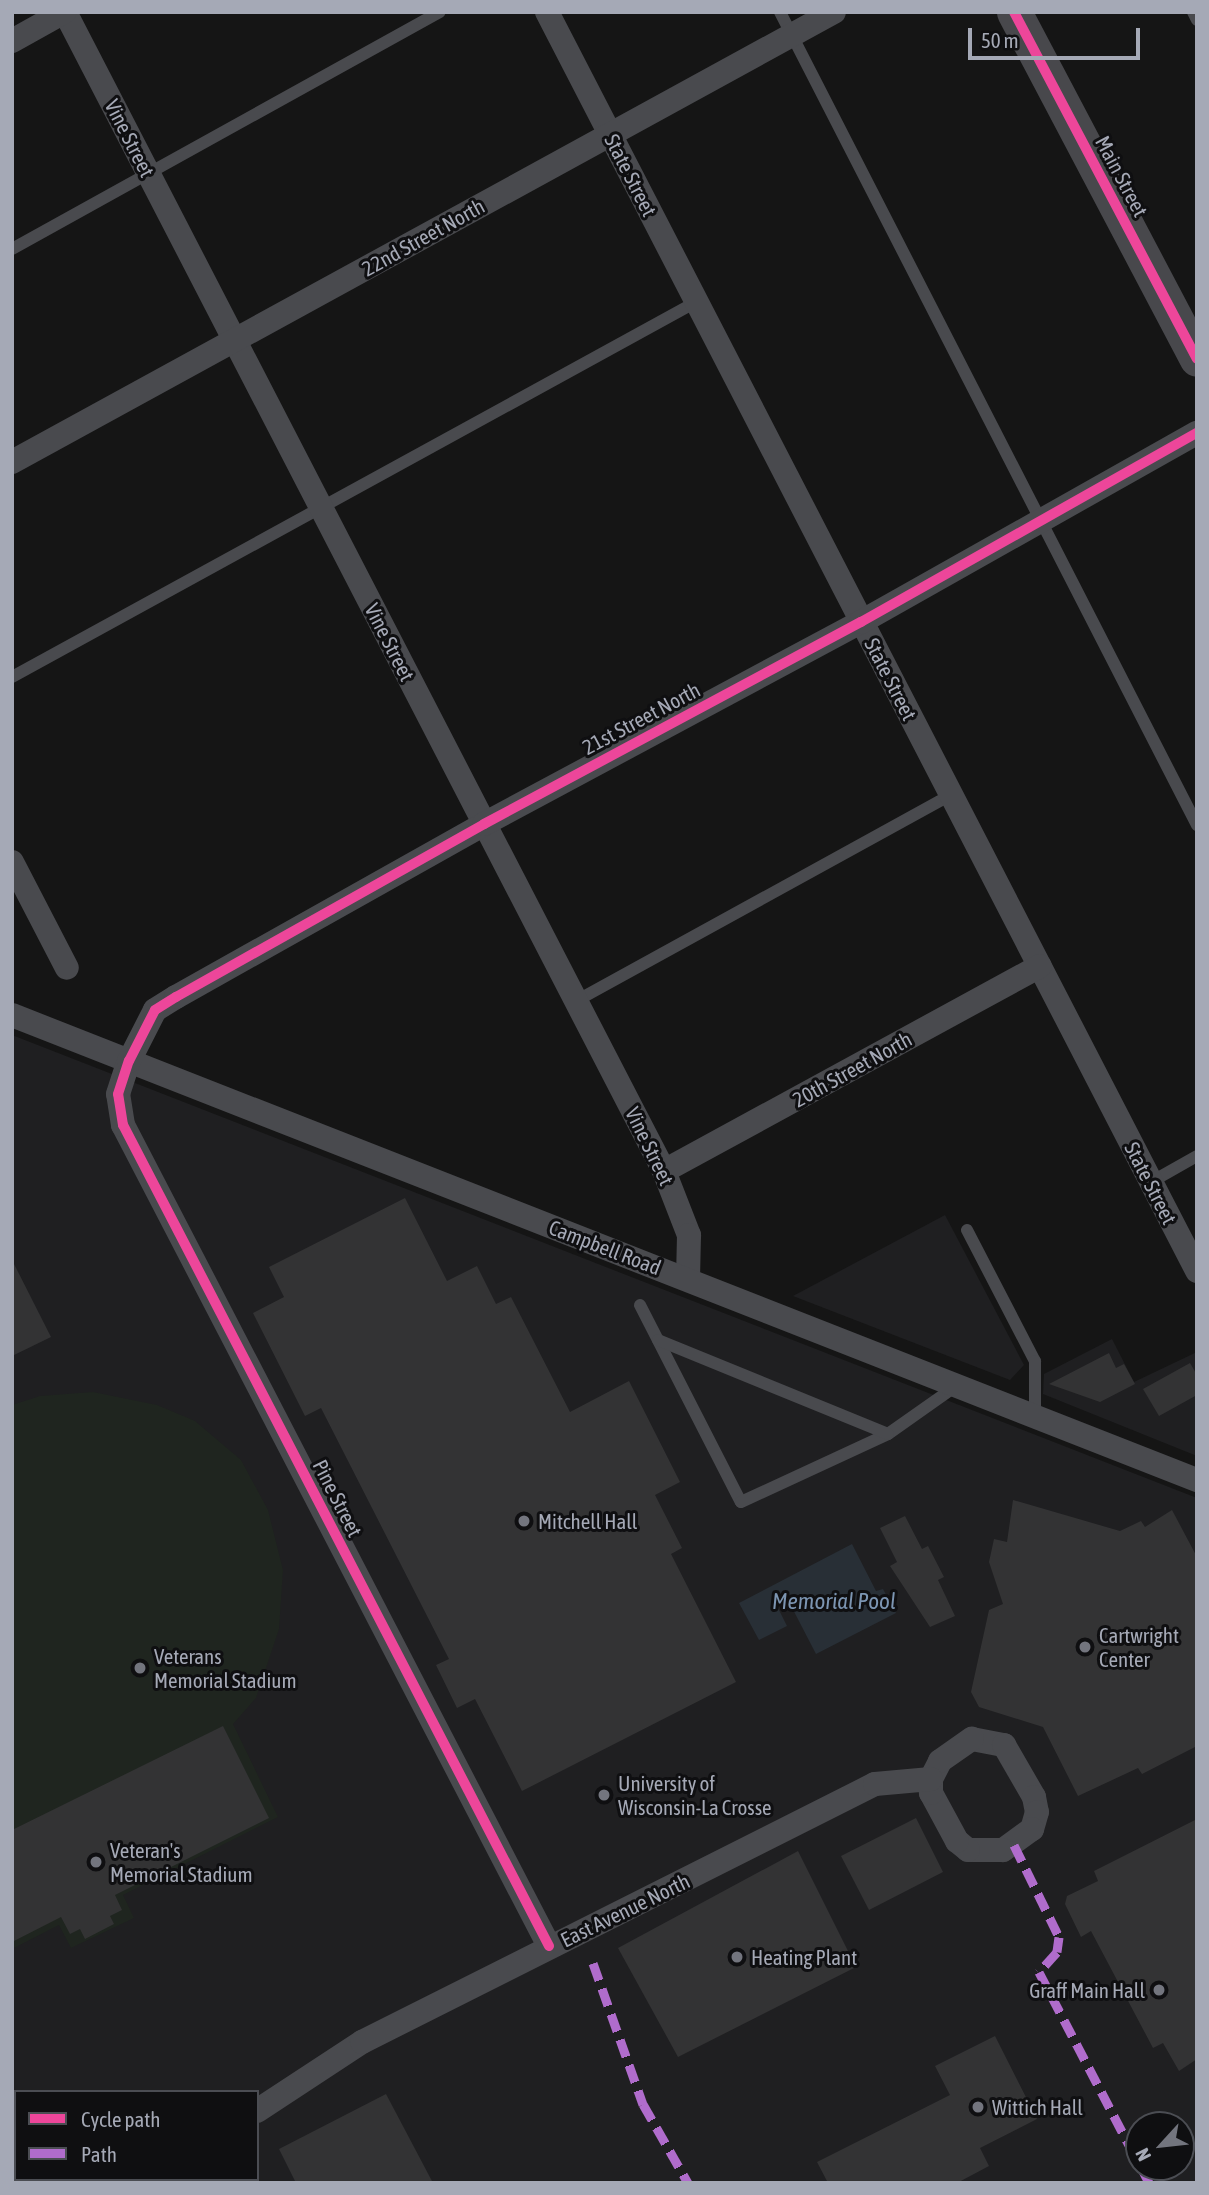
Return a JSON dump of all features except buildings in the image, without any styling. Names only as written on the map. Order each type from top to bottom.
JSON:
[{"type":"street","points":[[12,41],[64,12]]},
{"type":"street","name":"Vine Street","points":[[64,12],[664,1171],[689,1235],[688,1279]]},
{"type":"street","name":"State Street","points":[[547,12],[1197,1271]]},
{"type":"street","name":"22nd Street North","points":[[12,462],[834,12]]},
{"type":"street","name":"Main Street","points":[[1014,12],[1197,359]]},
{"type":"street","name":"21st Street North","points":[[129,1061],[155,1010],[484,824],[861,622],[1197,433]]},
{"type":"street","points":[[12,862],[67,968]]},
{"type":"street","name":"20th Street North","points":[[664,1171],[1040,966]]},
{"type":"street","name":"Campbell Road","points":[[12,1015],[1035,1413],[1197,1480]]},
{"type":"street","name":"Pine Street","points":[[129,1061],[118,1094],[123,1125],[549,1946]]},
{"type":"street","points":[[972,1739],[1004,1745],[1034,1797],[1037,1812],[1032,1829],[1003,1850],[968,1850],[957,1841],[931,1793],[931,1779],[947,1755],[972,1739]]},
{"type":"street","name":"East Avenue North","points":[[259,2110],[362,2042],[549,1946],[590,1931],[875,1784],[931,1779]]},
{"type":"lane","points":[[12,249],[440,12]]},
{"type":"lane","points":[[780,12],[1197,825]]},
{"type":"lane","points":[[1193,12],[1197,20]]},
{"type":"lane","points":[[12,677],[322,510],[696,302]]},
{"type":"lane","points":[[576,1002],[951,795]]},
{"type":"lane","points":[[1151,1182],[1197,1156]]},
{"type":"lane","points":[[967,1230],[1035,1361],[1035,1413]]},
{"type":"lane","points":[[640,1305],[741,1502],[888,1434],[959,1384]]},
{"type":"lane","points":[[658,1340],[888,1434]]},
{"type":"shaded area","name":"University of Wisconsin-La Crosse","points":[[12,1035],[1197,1498],[1197,2183],[12,2183]]},
{"type":"shaded area","points":[[945,1215],[1024,1365],[1010,1380],[793,1296]]},
{"type":"shaded area","points":[[1112,1339],[1134,1382],[1197,1352],[1197,1456],[1043,1394],[1044,1374]]},
{"type":"shaded area","name":"Veterans Memorial Stadium","points":[[93,1392],[157,1405],[195,1421],[241,1460],[268,1510],[283,1570],[279,1629],[256,1698],[233,1724],[278,1817],[123,1895],[134,1918],[71,1948],[59,1925],[12,1949],[12,1405],[40,1396]]},
{"type":"water","name":"Memorial Pool","points":[[852,1544],[876,1591],[883,1589],[896,1613],[816,1654],[787,1598],[776,1604],[787,1626],[759,1640],[739,1603]]},
{"type":"marked path","points":[[1014,1845],[1059,1937],[1057,1952],[1039,1972],[1125,2137]]},
{"type":"marked path","points":[[593,1963],[643,2104],[688,2183]]},
{"type":"cycle path","points":[[1014,12],[1197,359]]},
{"type":"cycle path","points":[[549,1946],[123,1125],[118,1094],[129,1061],[155,1010],[176,997],[484,824],[861,622],[1197,433]]},
{"type":"place","name":"Mitchell Hall","points":[[524,1521]]},
{"type":"place","name":"Cartwright Center","points":[[1085,1647]]},
{"type":"place","name":"Veterans Memorial Stadium","points":[[140,1668]]},
{"type":"place","name":"University of Wisconsin-La Crosse","points":[[604,1795]]},
{"type":"place","name":"Veteran's Memorial Stadium","points":[[96,1862]]},
{"type":"place","name":"Heating Plant","points":[[737,1957]]},
{"type":"place","name":"Graff Main Hall","points":[[1159,1990]]},
{"type":"place","name":"Wittich Hall","points":[[978,2107]]}]
